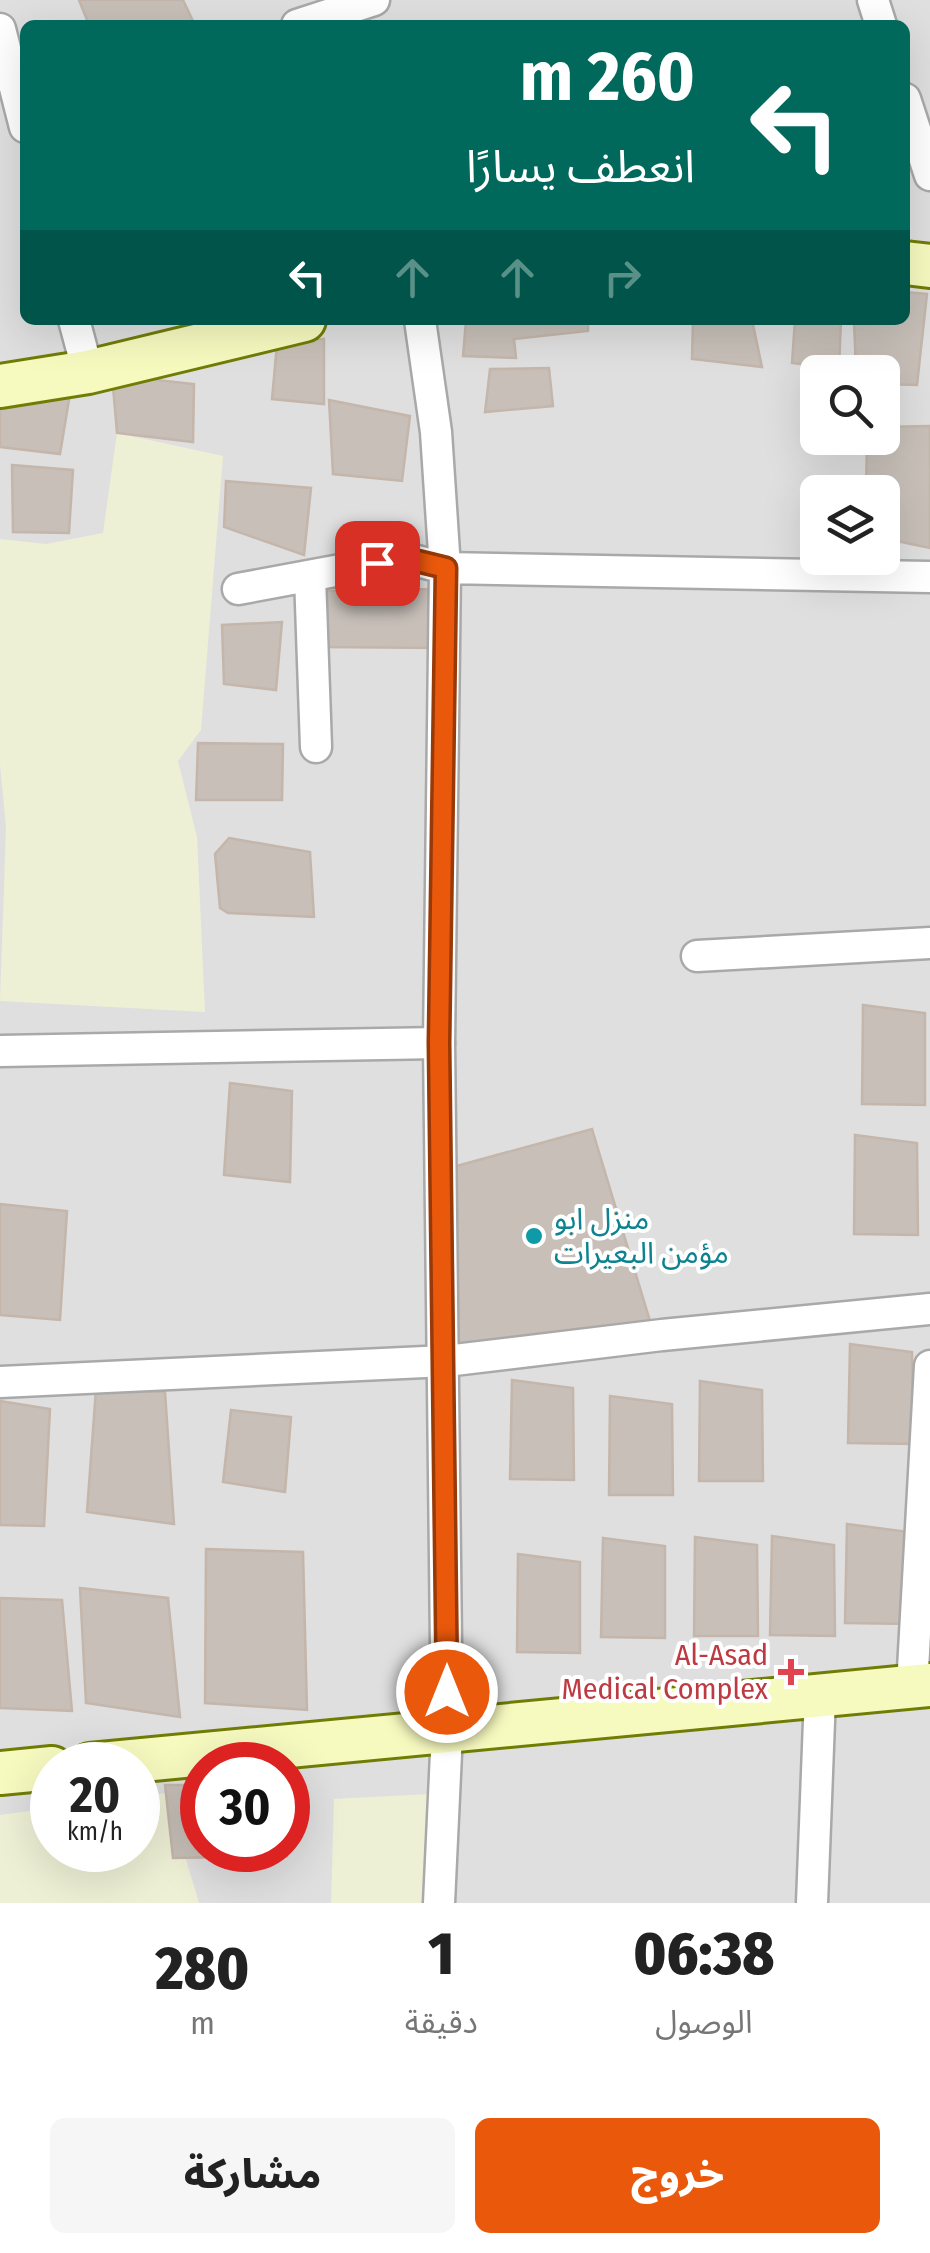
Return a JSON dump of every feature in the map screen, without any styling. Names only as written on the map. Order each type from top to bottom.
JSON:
[{"type":"street","points":[[334,13],[374,0]]},
{"type":"street","points":[[0,29],[20,107]]},
{"type":"street","points":[[910,113],[930,175]]},
{"type":"street","points":[[75,325],[88,372]]},
{"type":"street","points":[[0,386],[88,372],[283,325]]},
{"type":"street","points":[[421,325],[436,432],[446,568],[439,1043],[448,1732],[439,1903]]},
{"type":"street","points":[[238,589],[405,558],[446,568],[930,577]]},
{"type":"street","points":[[310,576],[316,748]]},
{"type":"street","points":[[697,956],[930,943]]},
{"type":"street","points":[[0,1051],[439,1043]]},
{"type":"street","points":[[0,1382],[446,1362],[662,1334],[930,1310]]},
{"type":"street","points":[[160,1759],[921,1686],[930,1366]]},
{"type":"street","points":[[812,1903],[820,1695]]},
{"type":"street","points":[[0,1773],[30,1770]]},
{"type":"shaded area","points":[[0,0],[930,0],[930,1903],[0,1903]]},
{"type":"green space","points":[[117,433],[223,456],[201,730],[178,761],[197,837],[205,1012],[0,1001],[6,828],[0,764],[0,539],[46,544],[103,533]]},
{"type":"green space","points":[[166,1793],[180,1840],[180,1872],[190,1872],[199,1903],[0,1903],[0,1815],[30,1811],[30,1872],[160,1872],[160,1794]]},
{"type":"green space","points":[[430,1794],[422,1903],[331,1903],[334,1799]]},
{"type":"building","points":[[79,0],[183,0],[193,20],[87,20]]},
{"type":"building","points":[[910,292],[927,294],[917,385],[900,385],[900,355],[855,355],[854,325],[910,325]]},
{"type":"building","points":[[466,325],[588,325],[588,331],[514,339],[516,358],[463,356]]},
{"type":"building","points":[[693,325],[753,325],[762,367],[692,359]]},
{"type":"building","points":[[795,325],[841,325],[840,355],[800,355],[800,364],[792,363]]},
{"type":"building","points":[[324,339],[324,404],[272,399],[277,344]]},
{"type":"building","points":[[549,368],[553,406],[485,412],[490,369]]},
{"type":"building","points":[[112,375],[194,384],[193,442],[117,433]]},
{"type":"building","points":[[71,388],[60,454],[0,447],[0,395]]},
{"type":"building","points":[[329,400],[410,416],[402,481],[333,474]]},
{"type":"building","points":[[930,426],[930,548],[900,542],[900,475],[866,475],[867,455],[900,455],[900,427]]},
{"type":"building","points":[[12,465],[73,470],[69,533],[13,532]]},
{"type":"building","points":[[226,481],[311,488],[304,555],[224,527]]},
{"type":"building","points":[[437,589],[440,648],[321,647],[324,591]]},
{"type":"building","points":[[282,622],[276,690],[224,684],[222,625]]},
{"type":"building","points":[[198,743],[283,744],[282,800],[196,800]]},
{"type":"building","points":[[229,838],[310,852],[314,917],[228,913],[220,908],[215,854]]},
{"type":"building","points":[[863,1005],[925,1013],[925,1105],[862,1104]]},
{"type":"building","points":[[230,1083],[292,1091],[290,1182],[224,1175]]},
{"type":"building","name":"منزل ابو مؤمن البعيرات","points":[[592,1129],[656,1341],[446,1373],[442,1170]]},
{"type":"building","points":[[855,1135],[917,1143],[918,1235],[854,1234]]},
{"type":"building","points":[[0,1204],[67,1211],[60,1320],[0,1315]]},
{"type":"building","points":[[850,1344],[912,1352],[913,1444],[848,1443]]},
{"type":"building","points":[[512,1380],[573,1388],[574,1480],[510,1479]]},
{"type":"building","points":[[700,1381],[762,1390],[763,1481],[699,1481]]},
{"type":"building","points":[[96,1389],[165,1392],[174,1524],[87,1512]]},
{"type":"building","points":[[610,1396],[672,1404],[673,1495],[609,1495]]},
{"type":"building","points":[[0,1401],[50,1409],[44,1526],[0,1525]]},
{"type":"building","points":[[231,1410],[291,1417],[285,1492],[223,1482]]},
{"type":"building","points":[[847,1524],[909,1532],[910,1624],[845,1623]]},
{"type":"building","points":[[772,1536],[834,1545],[835,1636],[770,1635]]},
{"type":"building","points":[[695,1537],[757,1545],[758,1636],[694,1636]]},
{"type":"building","points":[[603,1538],[665,1546],[665,1638],[601,1637]]},
{"type":"building","points":[[206,1549],[303,1552],[307,1710],[205,1703]]},
{"type":"building","points":[[518,1554],[580,1562],[580,1653],[517,1652]]},
{"type":"building","points":[[80,1588],[168,1598],[180,1717],[86,1703]]},
{"type":"building","points":[[0,1598],[62,1600],[72,1711],[0,1708]]},
{"type":"building","points":[[165,1785],[180,1785],[180,1858],[173,1858]]},
{"type":"place","name":"منزل ابو مؤمن البعيرات","points":[[534,1236]]},
{"type":"place","name":"Al-Asad Medical Complex","points":[[791,1672]]},
{"type":"route","points":[[377,563],[405,558],[446,568],[439,1043],[446,1362],[447,1692]]}]
